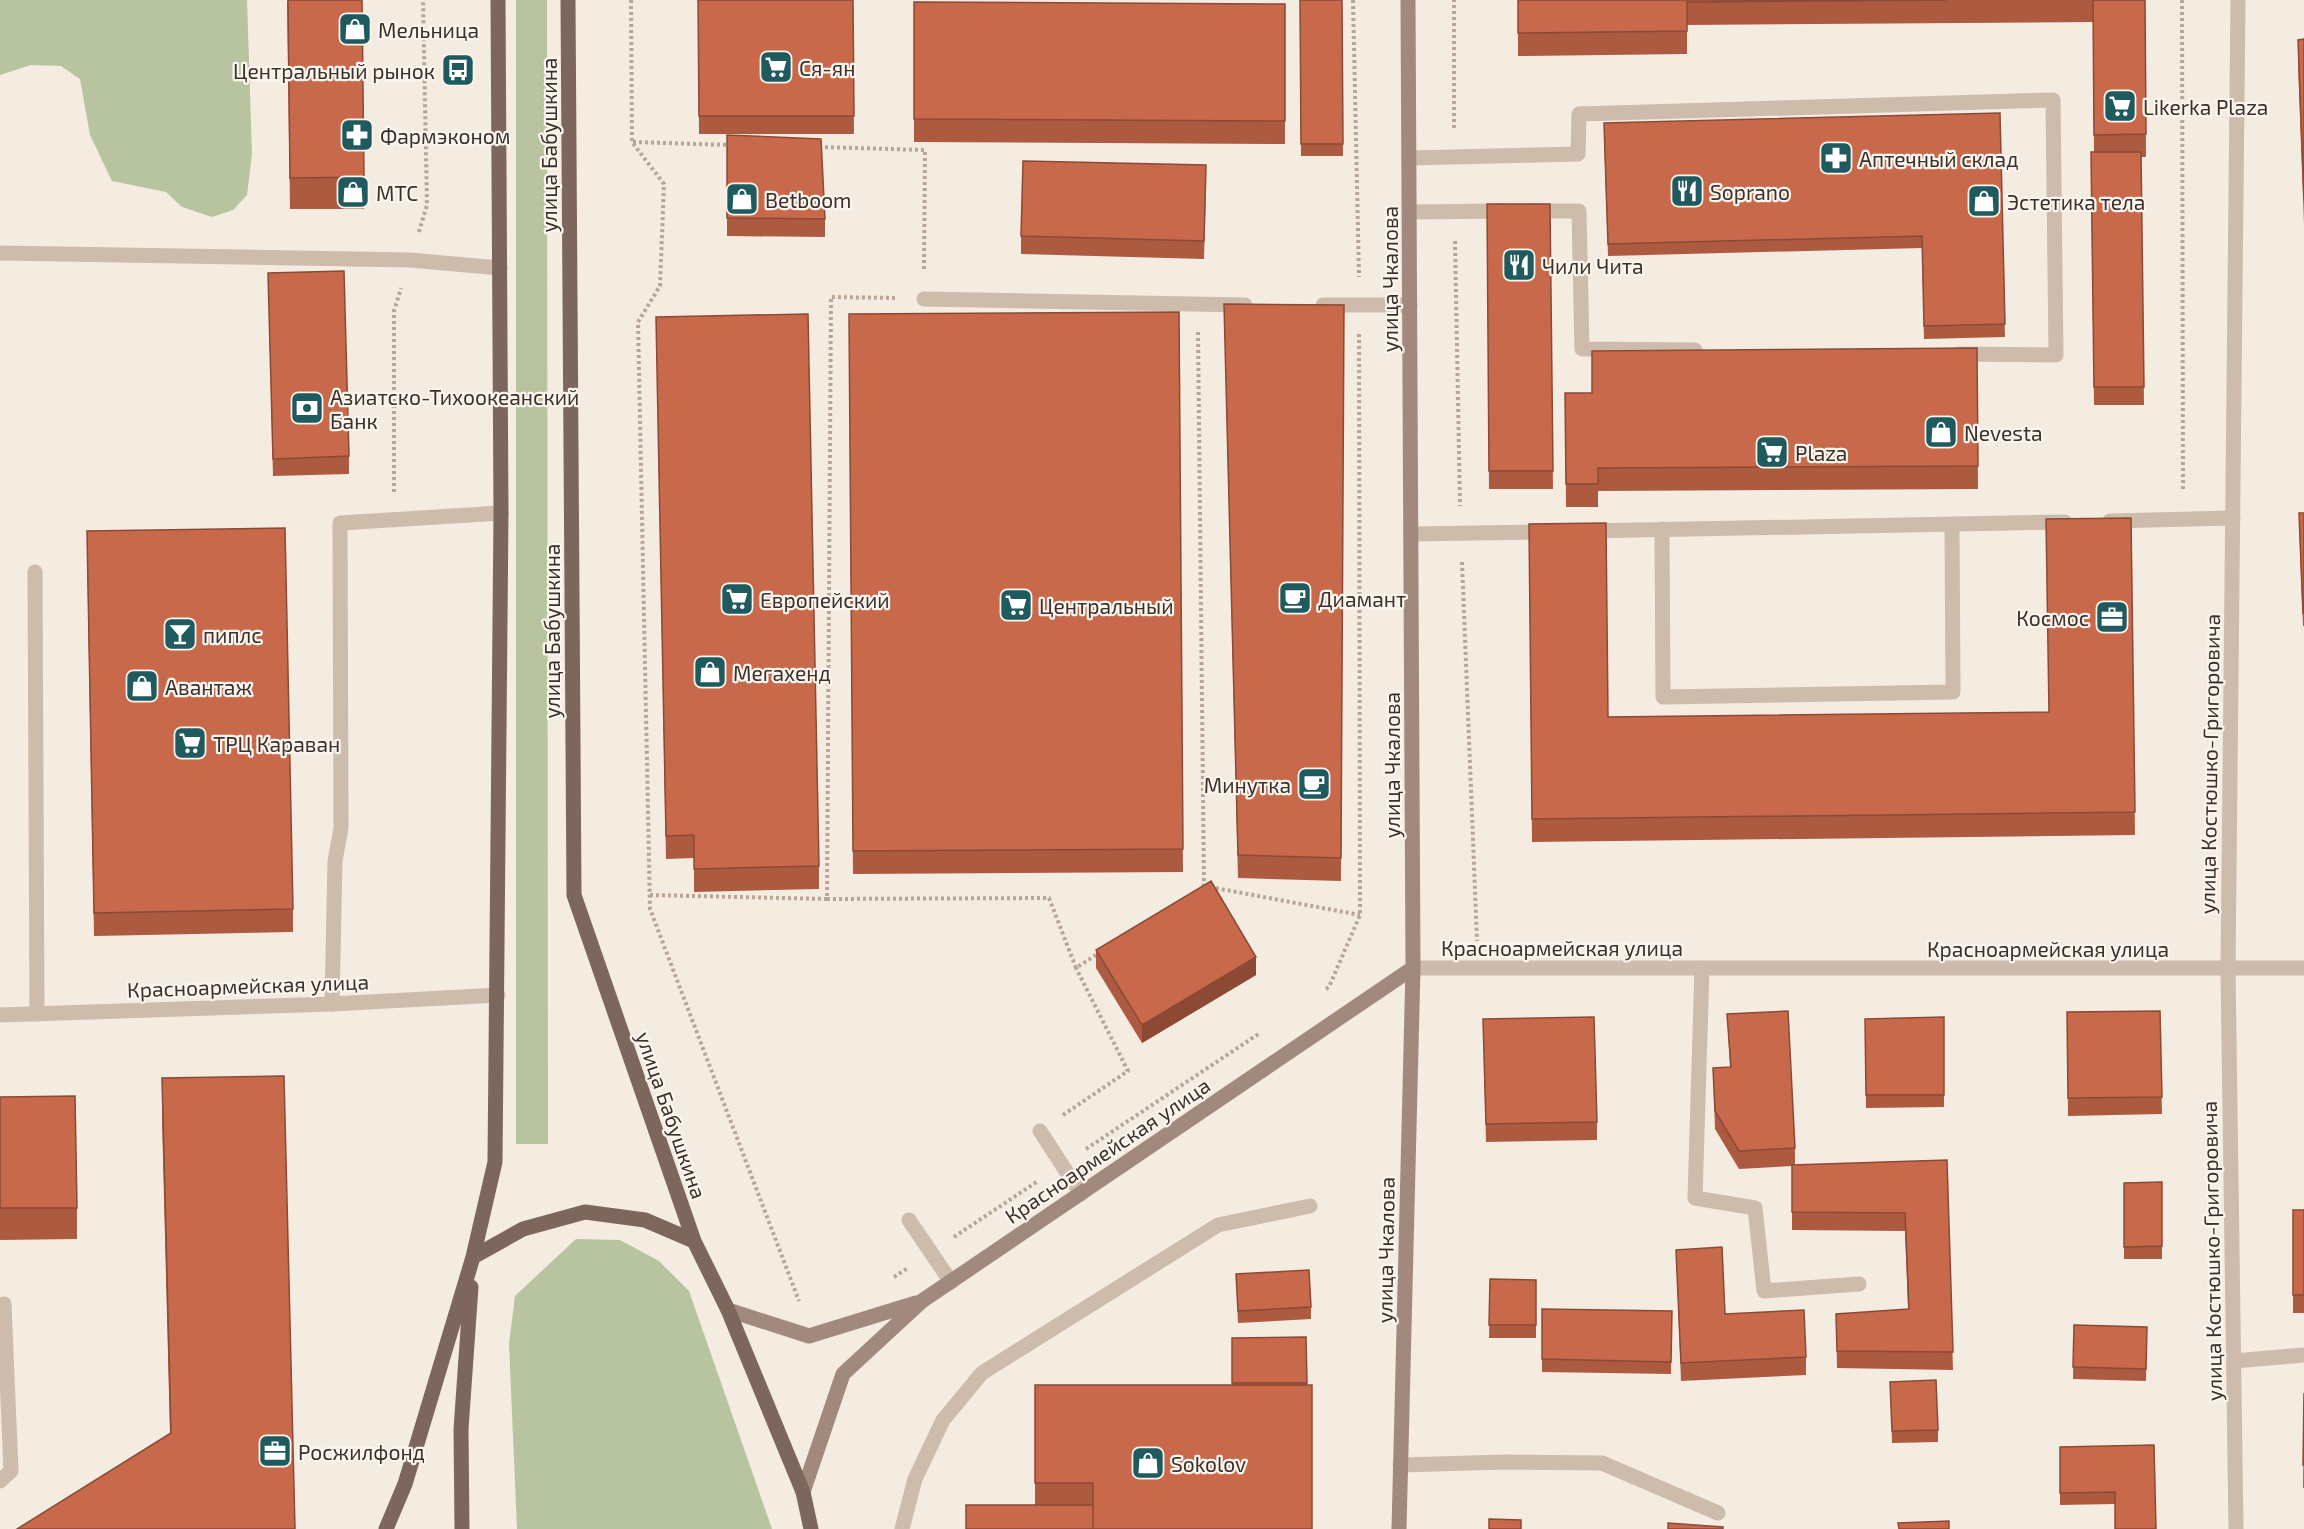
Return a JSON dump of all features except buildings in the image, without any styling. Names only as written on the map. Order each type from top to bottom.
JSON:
[{"type":"main road","points":[[386,1529],[405,1484],[473,1257],[495,1162],[501,513],[498,0]]},
{"type":"main road","name":"улица Бабушкина","points":[[568,0],[574,895],[694,1241],[728,1310],[803,1492],[812,1529]]},
{"type":"main road","name":"улица Чкалова","points":[[1398,1529],[1413,968],[1408,0]]},
{"type":"main road","name":"Красноармейская улица","points":[[922,1301],[1413,968]]},
{"type":"main road","points":[[473,1257],[523,1229],[585,1212],[645,1220],[694,1241]]},
{"type":"main road","points":[[462,1529],[461,1429],[473,1257]]},
{"type":"main road","points":[[728,1310],[810,1336],[922,1301]]},
{"type":"main road","points":[[803,1492],[843,1374],[922,1301]]},
{"type":"street","name":"улица Костюшко-Григоровича","points":[[2236,1529],[2228,969],[2238,0]]},
{"type":"street","points":[[1409,158],[1578,154],[1579,114],[2053,100],[2056,355],[1949,354]]},
{"type":"street","points":[[1410,213],[1579,211],[1582,349],[1712,351]]},
{"type":"street","points":[[0,253],[410,260],[500,268]]},
{"type":"street","points":[[924,299],[1256,305]]},
{"type":"street","points":[[1302,305],[1410,305]]},
{"type":"street","points":[[332,1004],[334,861],[340,828],[340,523],[501,513]]},
{"type":"street","points":[[1411,534],[2233,518]]},
{"type":"street","points":[[1662,529],[1663,697],[1953,692],[1952,524]]},
{"type":"street","points":[[35,572],[37,1014]]},
{"type":"street","name":"Красноармейская улица","points":[[1413,968],[2304,968]]},
{"type":"street","points":[[1702,968],[1695,1198],[1755,1208],[1764,1291],[1859,1284]]},
{"type":"street","name":"Красноармейская улица","points":[[0,1015],[332,1004],[498,995]]},
{"type":"street","points":[[1040,1131],[1081,1194]]},
{"type":"street","points":[[902,1529],[915,1479],[943,1420],[982,1373],[1218,1225],[1310,1206]]},
{"type":"street","points":[[909,1220],[951,1282]]},
{"type":"street","points":[[0,1305],[4,1304],[11,1471],[0,1481]]},
{"type":"street","points":[[2234,1361],[2304,1355]]},
{"type":"street","points":[[1400,1465],[1505,1462],[1602,1463],[1718,1513]]},
{"type":"path","points":[[631,0],[632,142],[664,184],[660,286],[638,322],[650,909],[800,1303]]},
{"type":"path","points":[[1319,994],[1329,987],[1360,915],[1359,306],[1353,0]]},
{"type":"path","points":[[1454,157],[1455,0]]},
{"type":"path","points":[[2182,0],[2183,519]]},
{"type":"path","points":[[632,142],[738,145]]},
{"type":"path","points":[[808,147],[925,150],[925,242]]},
{"type":"path","points":[[1454,212],[1461,533],[1478,968]]},
{"type":"path","points":[[827,899],[831,297],[924,299]]},
{"type":"path","points":[[1198,304],[1204,885]]},
{"type":"path","points":[[1194,892],[1204,885],[1360,915]]},
{"type":"path","points":[[650,895],[827,899],[1049,898],[1076,968],[1128,1071],[1040,1131]]},
{"type":"path","points":[[1076,968],[1105,949]]},
{"type":"path","points":[[886,1283],[1269,1027]]},
{"type":"green space","points":[[0,0],[247,0],[252,154],[247,195],[233,210],[212,217],[182,207],[166,192],[112,181],[90,135],[80,79],[61,66],[31,65],[0,75]]},
{"type":"green space","points":[[516,0],[547,0],[548,1144],[516,1144]]},
{"type":"green space","points":[[576,1239],[620,1240],[659,1261],[689,1291],[772,1529],[517,1529],[509,1344],[515,1296]]},
{"type":"place","name":"Мельница","points":[[355,29]]},
{"type":"place","name":"Ся-ян","points":[[776,67]]},
{"type":"place","name":"Центральный рынок","points":[[458,70]]},
{"type":"place","name":"Likerka Plaza","points":[[2120,106]]},
{"type":"place","name":"Фармэконом","points":[[357,135]]},
{"type":"place","name":"Аптечный склад","points":[[1836,158]]},
{"type":"place","name":"Soprano","points":[[1687,191]]},
{"type":"place","name":"МТС","points":[[353,192]]},
{"type":"place","name":"Betboom","points":[[742,199]]},
{"type":"place","name":"Эстетика тела","points":[[1984,201]]},
{"type":"place","name":"Чили Чита","points":[[1519,265]]},
{"type":"place","name":"Азиатско-Тихоокеанский Банк","points":[[307,408]]},
{"type":"place","name":"Nevesta","points":[[1941,432]]},
{"type":"place","name":"Plaza","points":[[1772,452]]},
{"type":"place","name":"Диамант","points":[[1295,598]]},
{"type":"place","name":"Европейский","points":[[737,599]]},
{"type":"place","name":"Центральный","points":[[1016,605]]},
{"type":"place","name":"Космос","points":[[2112,617]]},
{"type":"place","name":"пиплс","points":[[180,634]]},
{"type":"place","name":"Мегахенд","points":[[710,672]]},
{"type":"place","name":"Авантаж","points":[[142,686]]},
{"type":"place","name":"ТРЦ Караван","points":[[190,743]]},
{"type":"place","name":"Минутка","points":[[1314,784]]},
{"type":"place","name":"Росжилфонд","points":[[275,1451]]},
{"type":"place","name":"Sokolov","points":[[1148,1463]]}]
